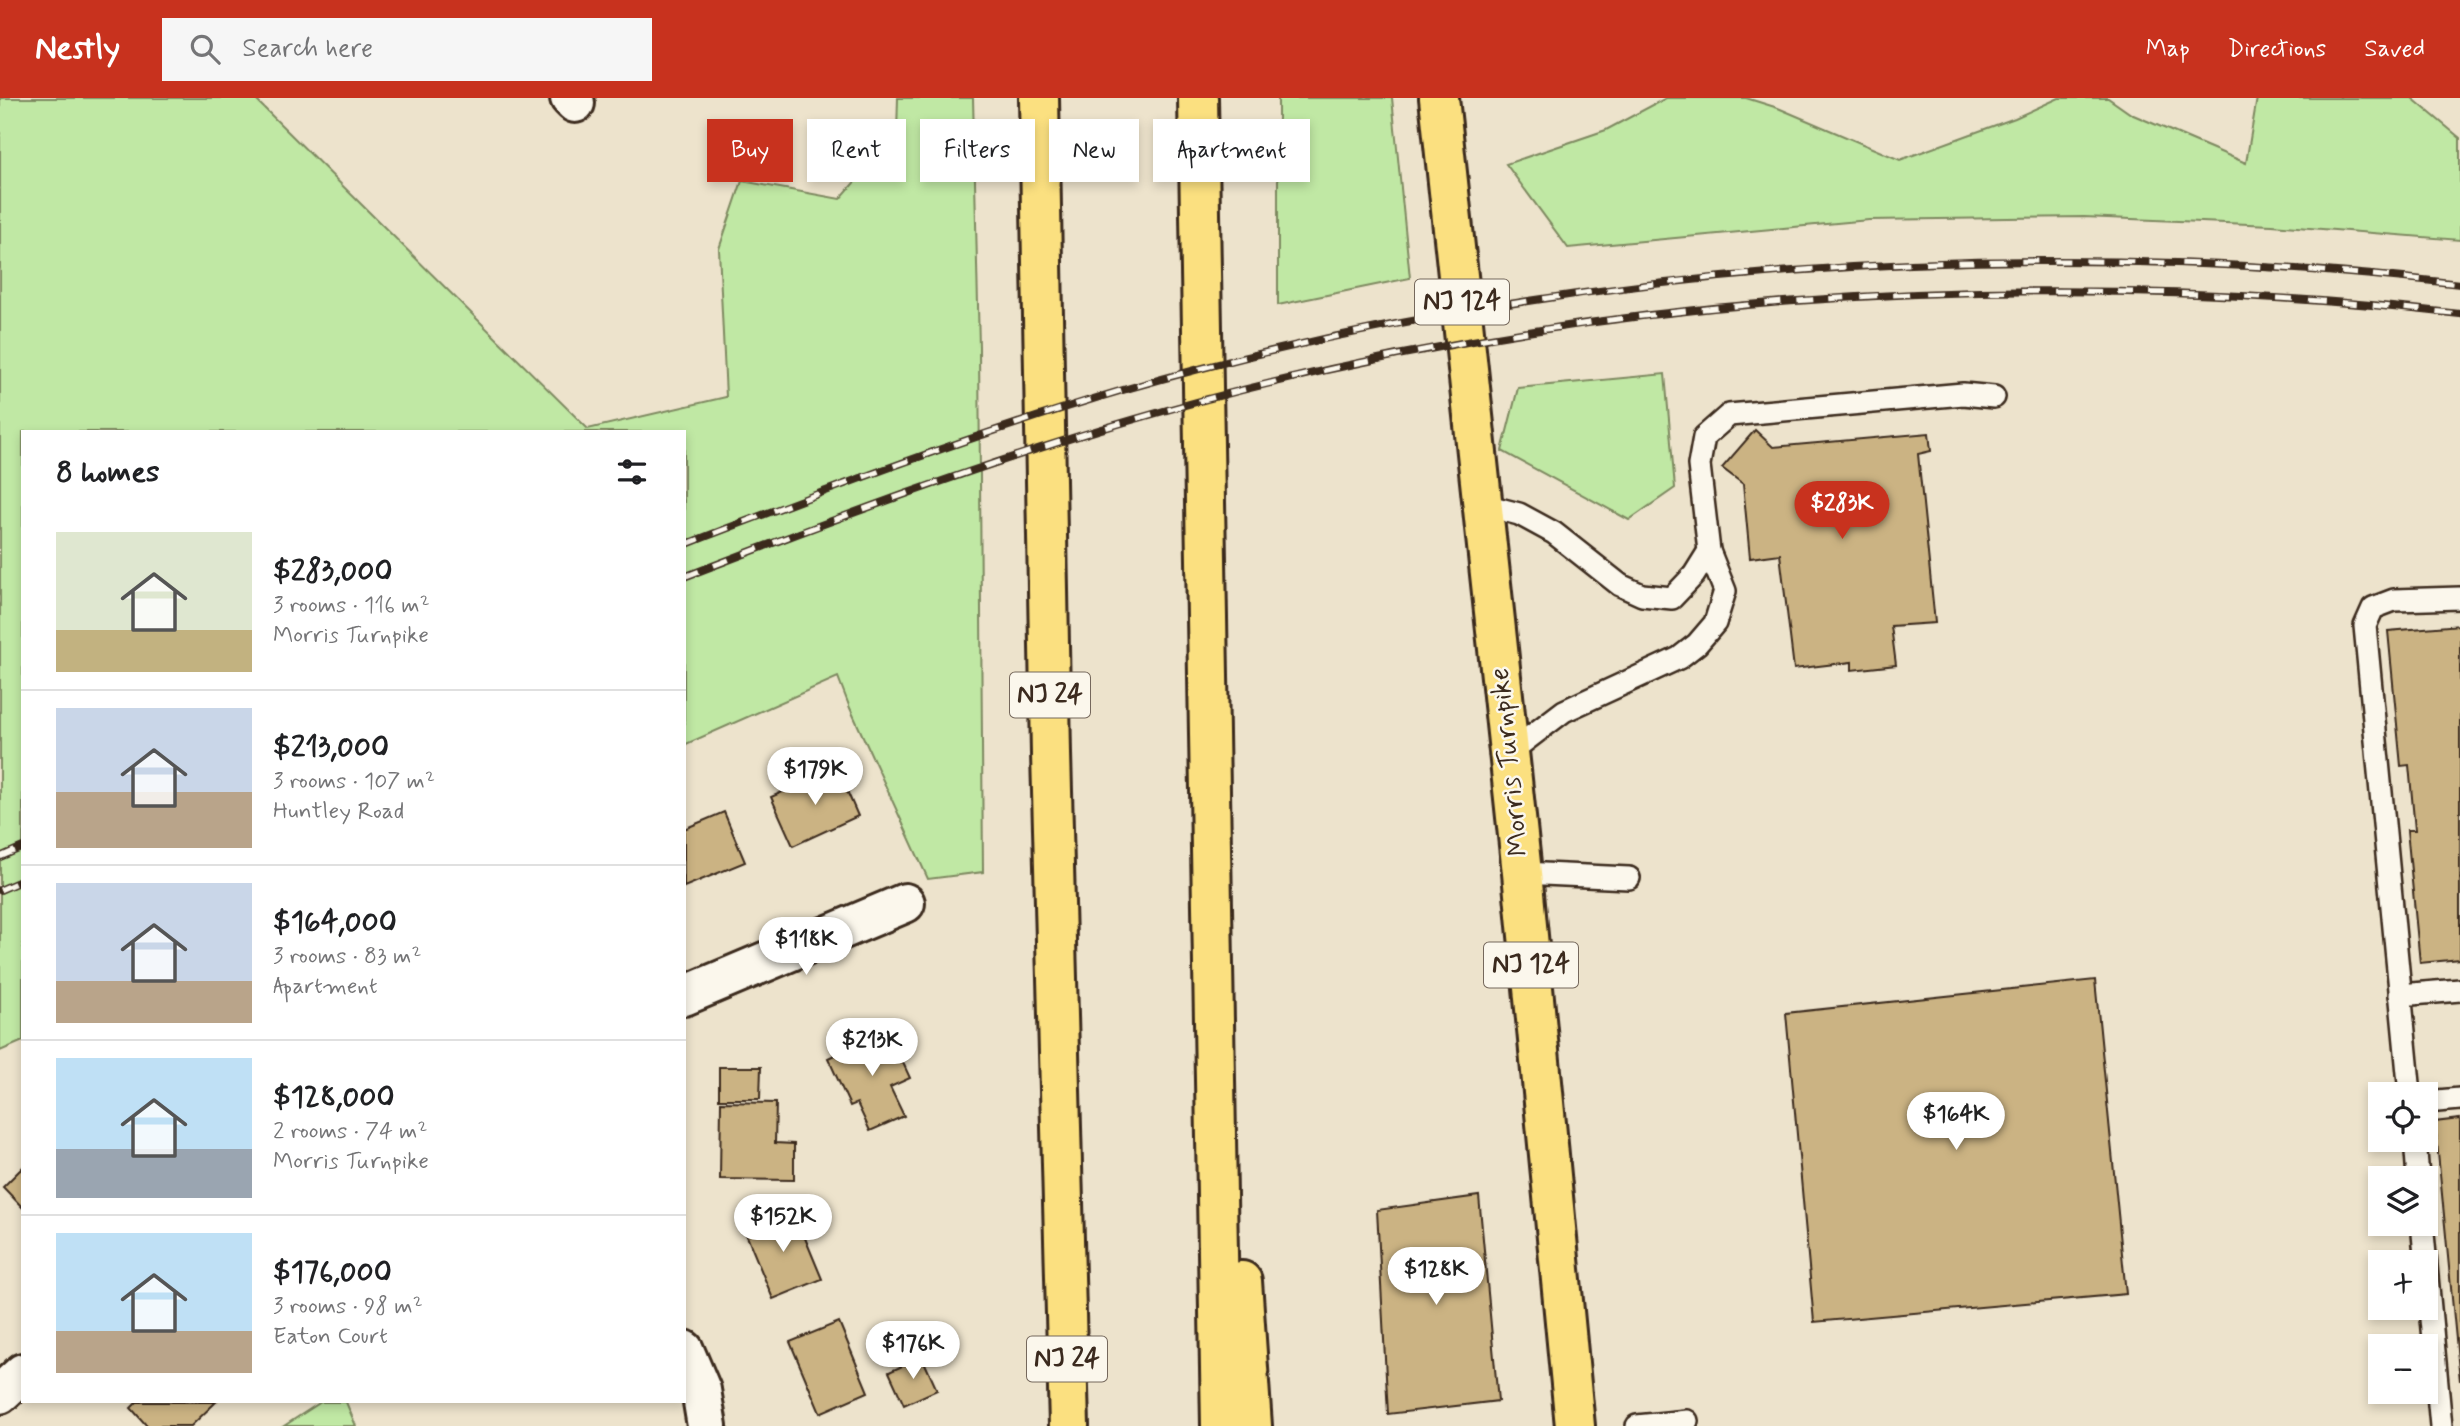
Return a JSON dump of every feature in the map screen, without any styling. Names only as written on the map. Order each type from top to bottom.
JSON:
[{"type":"main road","name":"NJ 24","points":[[1039,98],[1051,754],[1069,1426]]},
{"type":"main road","points":[[1198,98],[1221,1426]]},
{"type":"main road","name":"Morris Turnpike","points":[[1439,98],[1522,873],[1575,1426]]},
{"type":"main road","points":[[1208,778],[1252,1426]]},
{"type":"street","points":[[686,995],[905,903]]},
{"type":"street","points":[[686,1355],[701,1390],[707,1426]]},
{"type":"street","points":[[0,1394],[21,1375]]},
{"type":"lane","points":[[1509,753],[1564,711],[1679,659],[1697,644],[1715,623],[1725,591],[1709,551],[1699,465],[1704,437],[1729,415],[1963,394],[1994,397]]},
{"type":"lane","points":[[1484,505],[1519,514],[1542,527],[1620,585],[1642,596],[1672,598],[1694,575],[1709,551]]},
{"type":"lane","points":[[2409,1082],[2365,626],[2373,608],[2394,600],[2460,598]]},
{"type":"lane","points":[[1522,873],[1629,878]]},
{"type":"lane","points":[[2400,995],[2460,990]]},
{"type":"lane","points":[[2438,1101],[2460,1099]]},
{"type":"lane","points":[[2423,1236],[2441,1426]]},
{"type":"lane","points":[[1637,1426],[1687,1421]]},
{"type":"green space","points":[[0,98],[254,98],[588,429],[726,397],[719,249],[742,182],[840,199],[855,182],[906,182],[906,119],[897,119],[898,98],[973,98],[974,119],[920,119],[920,182],[975,182],[983,872],[928,879],[838,677],[686,744],[686,430],[21,430],[21,1042],[0,1051]]},
{"type":"green space","points":[[1278,98],[1392,98],[1410,278],[1278,305],[1278,182],[1310,182],[1310,119],[1278,119]]},
{"type":"green space","points":[[1666,98],[1746,98],[1778,108],[1900,160],[2015,118],[2059,98],[2108,98],[2131,114],[2246,163],[2257,98],[2412,98],[2460,138],[2460,240],[2272,225],[2084,217],[1869,220],[1568,248],[1506,164],[1606,130]]},
{"type":"green space","points":[[1665,374],[1675,488],[1629,520],[1502,451],[1518,388]]},
{"type":"green space","points":[[319,1403],[346,1403],[356,1426],[284,1426]]},
{"type":"building","points":[[1755,430],[1773,447],[1929,433],[1931,451],[1918,454],[1935,623],[1891,626],[1896,665],[1852,670],[1852,662],[1794,669],[1780,554],[1750,558],[1743,484],[1722,468]]},
{"type":"building","points":[[2460,625],[2460,959],[2420,963],[2407,830],[2415,830],[2409,765],[2401,766],[2388,631]]},
{"type":"building","points":[[837,768],[858,816],[793,846],[771,797]]},
{"type":"building","points":[[724,812],[745,862],[686,886],[686,828]]},
{"type":"building","points":[[2095,980],[2126,1294],[1814,1322],[1786,1013]]},
{"type":"building","points":[[888,1030],[910,1078],[890,1087],[904,1116],[870,1131],[857,1103],[850,1106],[828,1058]]},
{"type":"building","points":[[719,1067],[761,1067],[760,1099],[719,1099]]},
{"type":"building","points":[[721,1102],[776,1103],[775,1143],[794,1144],[794,1180],[720,1179]]},
{"type":"building","points":[[2460,1119],[2460,1381],[2438,1152],[2438,1122]]},
{"type":"building","points":[[21,1169],[21,1206],[3,1187]]},
{"type":"building","points":[[1479,1196],[1498,1401],[1388,1414],[1377,1210]]},
{"type":"building","points":[[793,1209],[822,1279],[773,1299],[744,1229]]},
{"type":"building","points":[[839,1322],[868,1392],[820,1413],[790,1342]]},
{"type":"building","points":[[922,1357],[937,1390],[904,1405],[889,1372]]},
{"type":"building","points":[[136,1403],[215,1403],[191,1426],[147,1426],[131,1408]]},
{"type":"railway","points":[[686,544],[957,444],[1123,390],[1285,348],[1450,314],[1617,289],[1786,271],[1955,262],[2124,262],[2293,269],[2460,284]]},
{"type":"railway","points":[[686,576],[962,474],[1132,420],[1294,378],[1458,344],[1624,318],[1791,301],[1958,293],[2126,292],[2294,299],[2460,314]]},
{"type":"railway","points":[[0,857],[21,848]]},
{"type":"railway","points":[[0,890],[21,881]]}]
